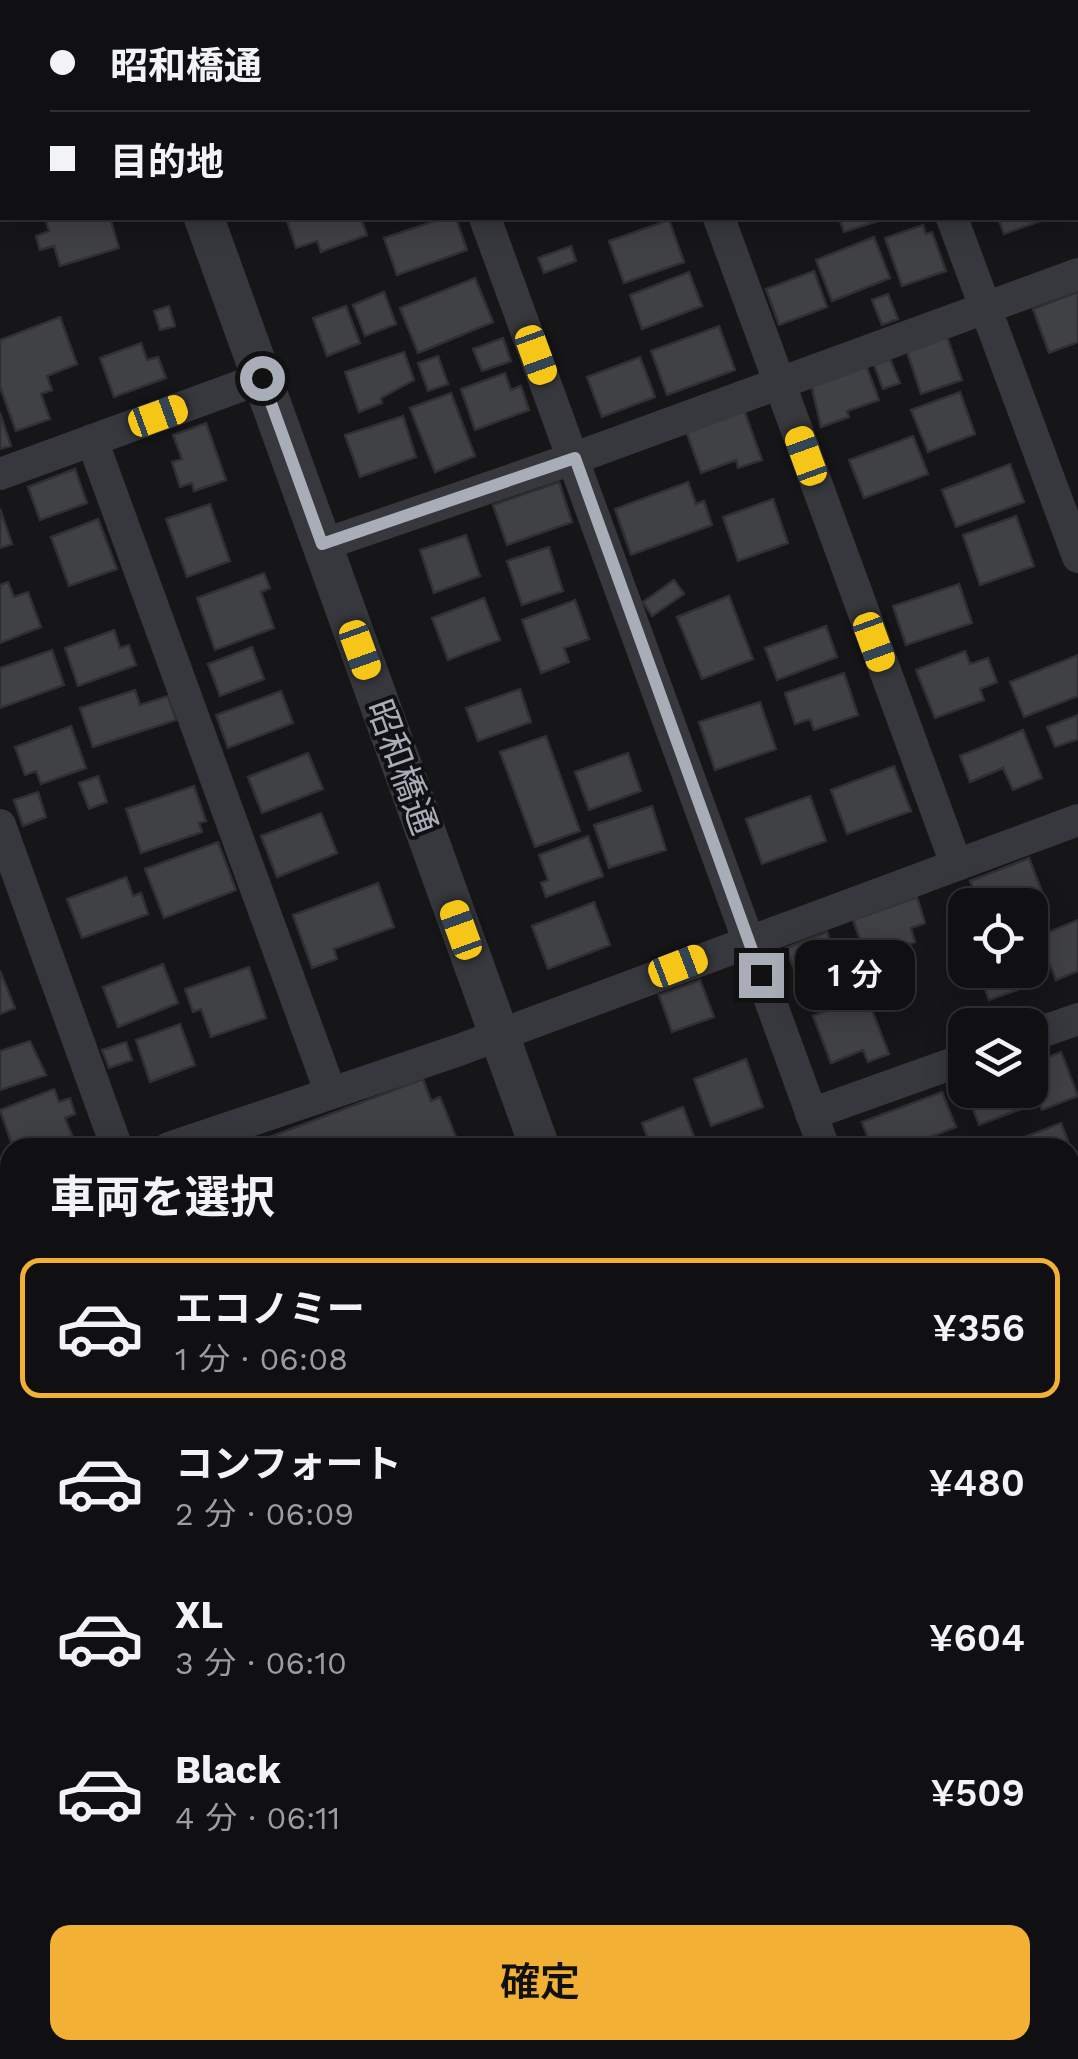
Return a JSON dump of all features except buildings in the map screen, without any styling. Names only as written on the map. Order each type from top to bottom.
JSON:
[{"type":"street","name":"昭和橋通","points":[[205,220],[536,1138]]},
{"type":"street","points":[[486,220],[820,1138]]},
{"type":"street","points":[[720,220],[956,864]]},
{"type":"street","points":[[953,220],[1078,558]]},
{"type":"street","points":[[322,544],[575,458],[1078,274]]},
{"type":"street","points":[[0,474],[262,378]]},
{"type":"street","points":[[92,440],[330,1091]]},
{"type":"street","points":[[197,1138],[500,1034],[1078,820]]},
{"type":"street","points":[[0,825],[113,1138]]},
{"type":"street","points":[[1048,1030],[1078,1020]]},
{"type":"street","points":[[811,1114],[948,1065]]},
{"type":"route","points":[[262,378],[322,544],[575,458],[761,975]]}]
